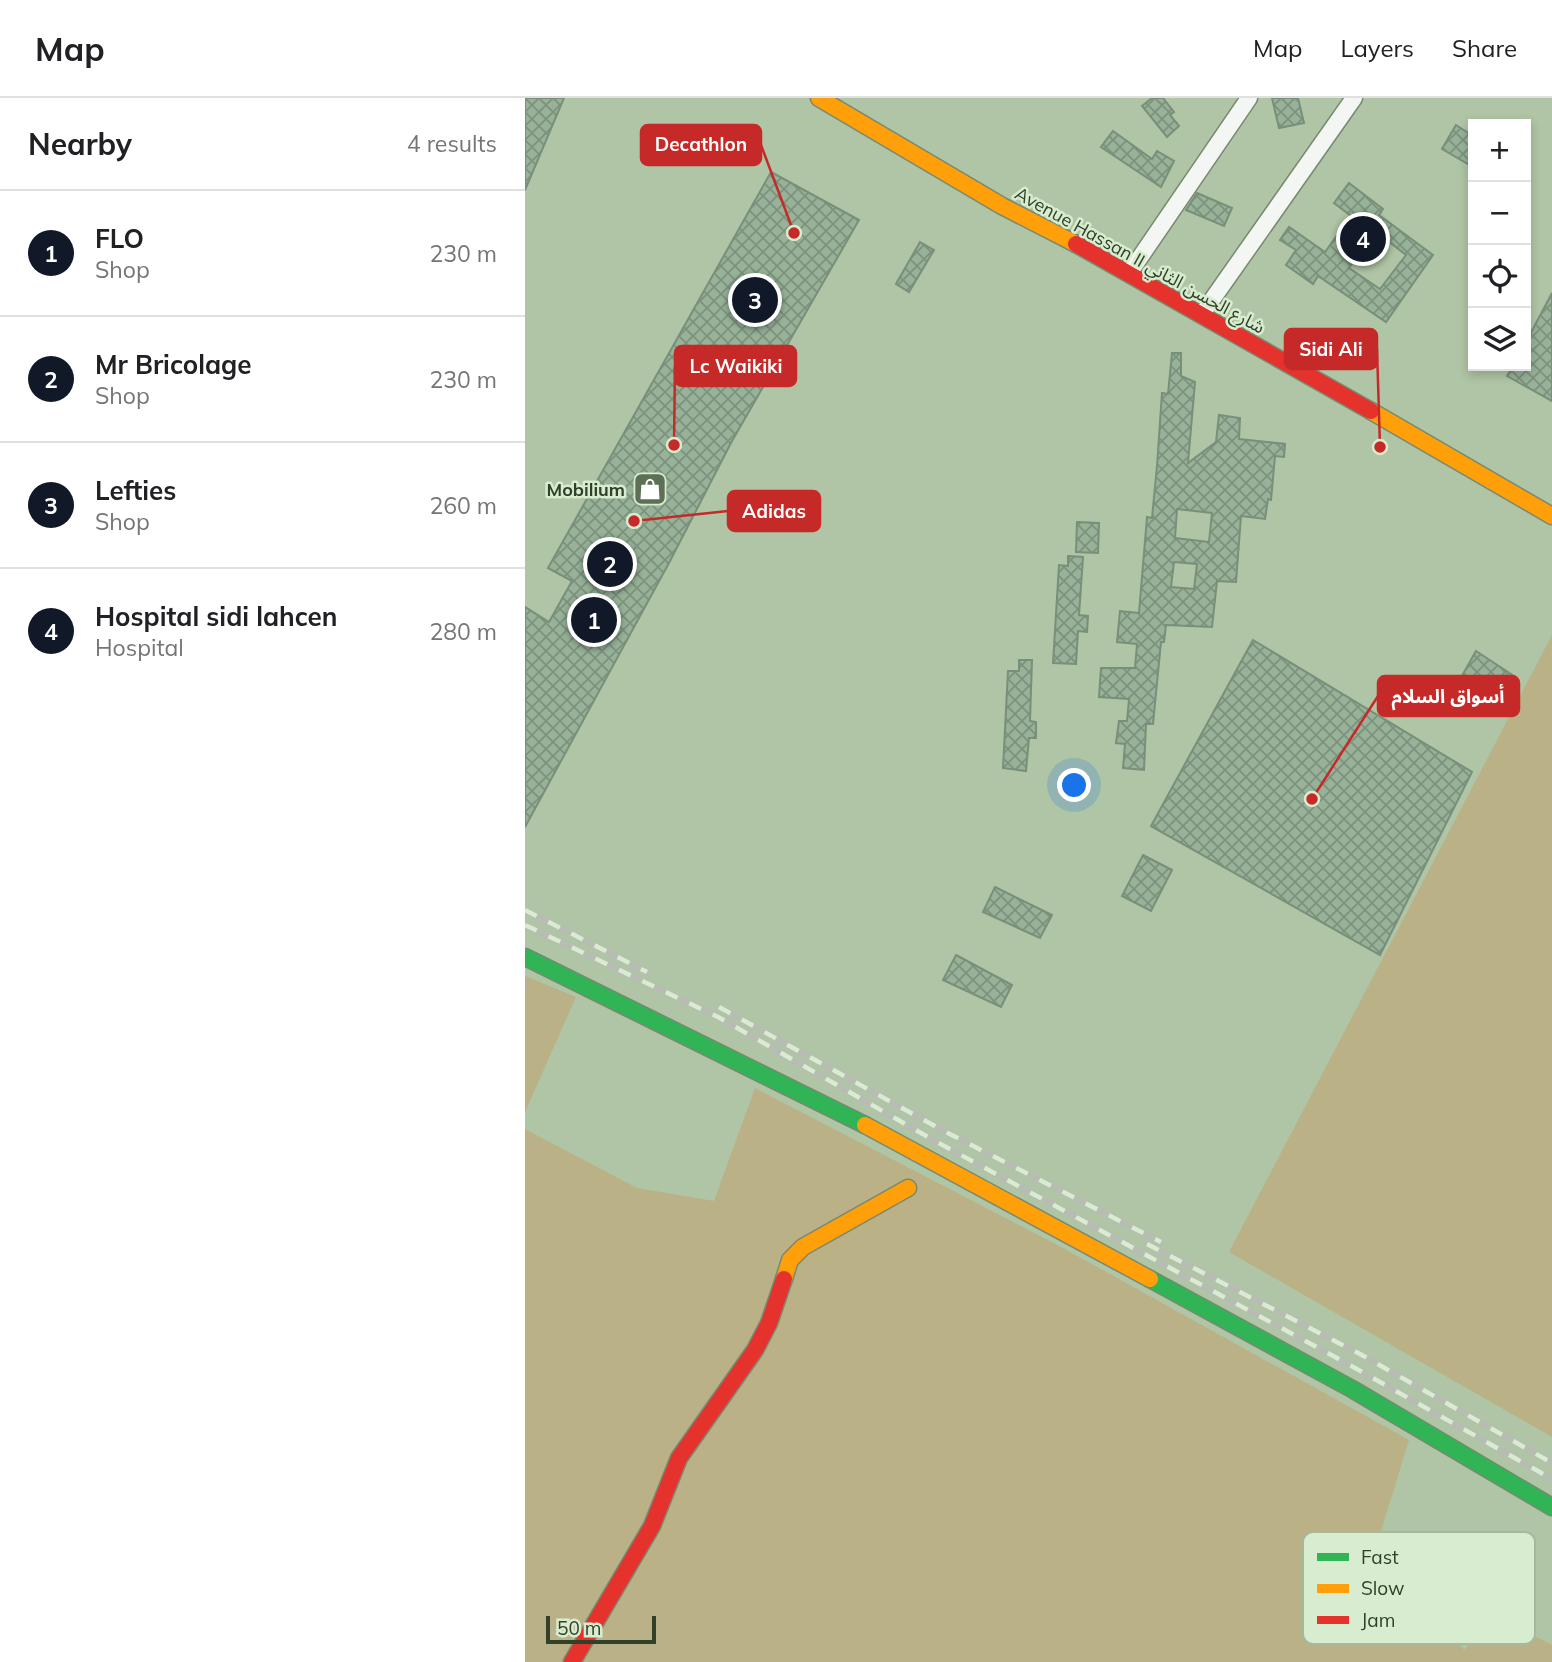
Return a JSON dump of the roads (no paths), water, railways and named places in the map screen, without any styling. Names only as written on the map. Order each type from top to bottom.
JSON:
[{"type":"street","name":"Avenue Hassan II شارع الحسن الثاني","points":[[819,98],[1002,206],[1130,272],[1552,516]]},
{"type":"street","points":[[1130,272],[1248,98]]},
{"type":"street","points":[[1202,314],[1354,98]]},
{"type":"street","points":[[525,957],[865,1125],[1352,1389],[1552,1507]]},
{"type":"street","points":[[571,1661],[652,1526],[679,1458],[755,1350],[769,1323],[790,1261],[803,1247],[908,1188]]},
{"type":"railway","points":[[525,910],[647,972]]},
{"type":"railway","points":[[525,925],[718,1017],[935,1141],[1348,1364],[1552,1479]]},
{"type":"railway","points":[[719,1007],[942,1130],[1161,1242]]},
{"type":"railway","points":[[1147,1244],[1360,1354],[1552,1463]]},
{"type":"place","name":"Decathlon","points":[[794,233]]},
{"type":"place","name":"Hospital sidi lahcen","points":[[1363,239]]},
{"type":"place","name":"Lefties","points":[[755,300]]},
{"type":"place","name":"Lc Waikiki","points":[[674,445]]},
{"type":"place","name":"Sidi Ali","points":[[1380,447]]},
{"type":"place","name":"Mobilium","points":[[650,489]]},
{"type":"place","name":"Adidas","points":[[634,521]]},
{"type":"place","name":"Mr Bricolage","points":[[610,564]]},
{"type":"place","name":"FLO","points":[[594,620]]},
{"type":"place","name":"أسواق السلام","points":[[1312,799]]}]
